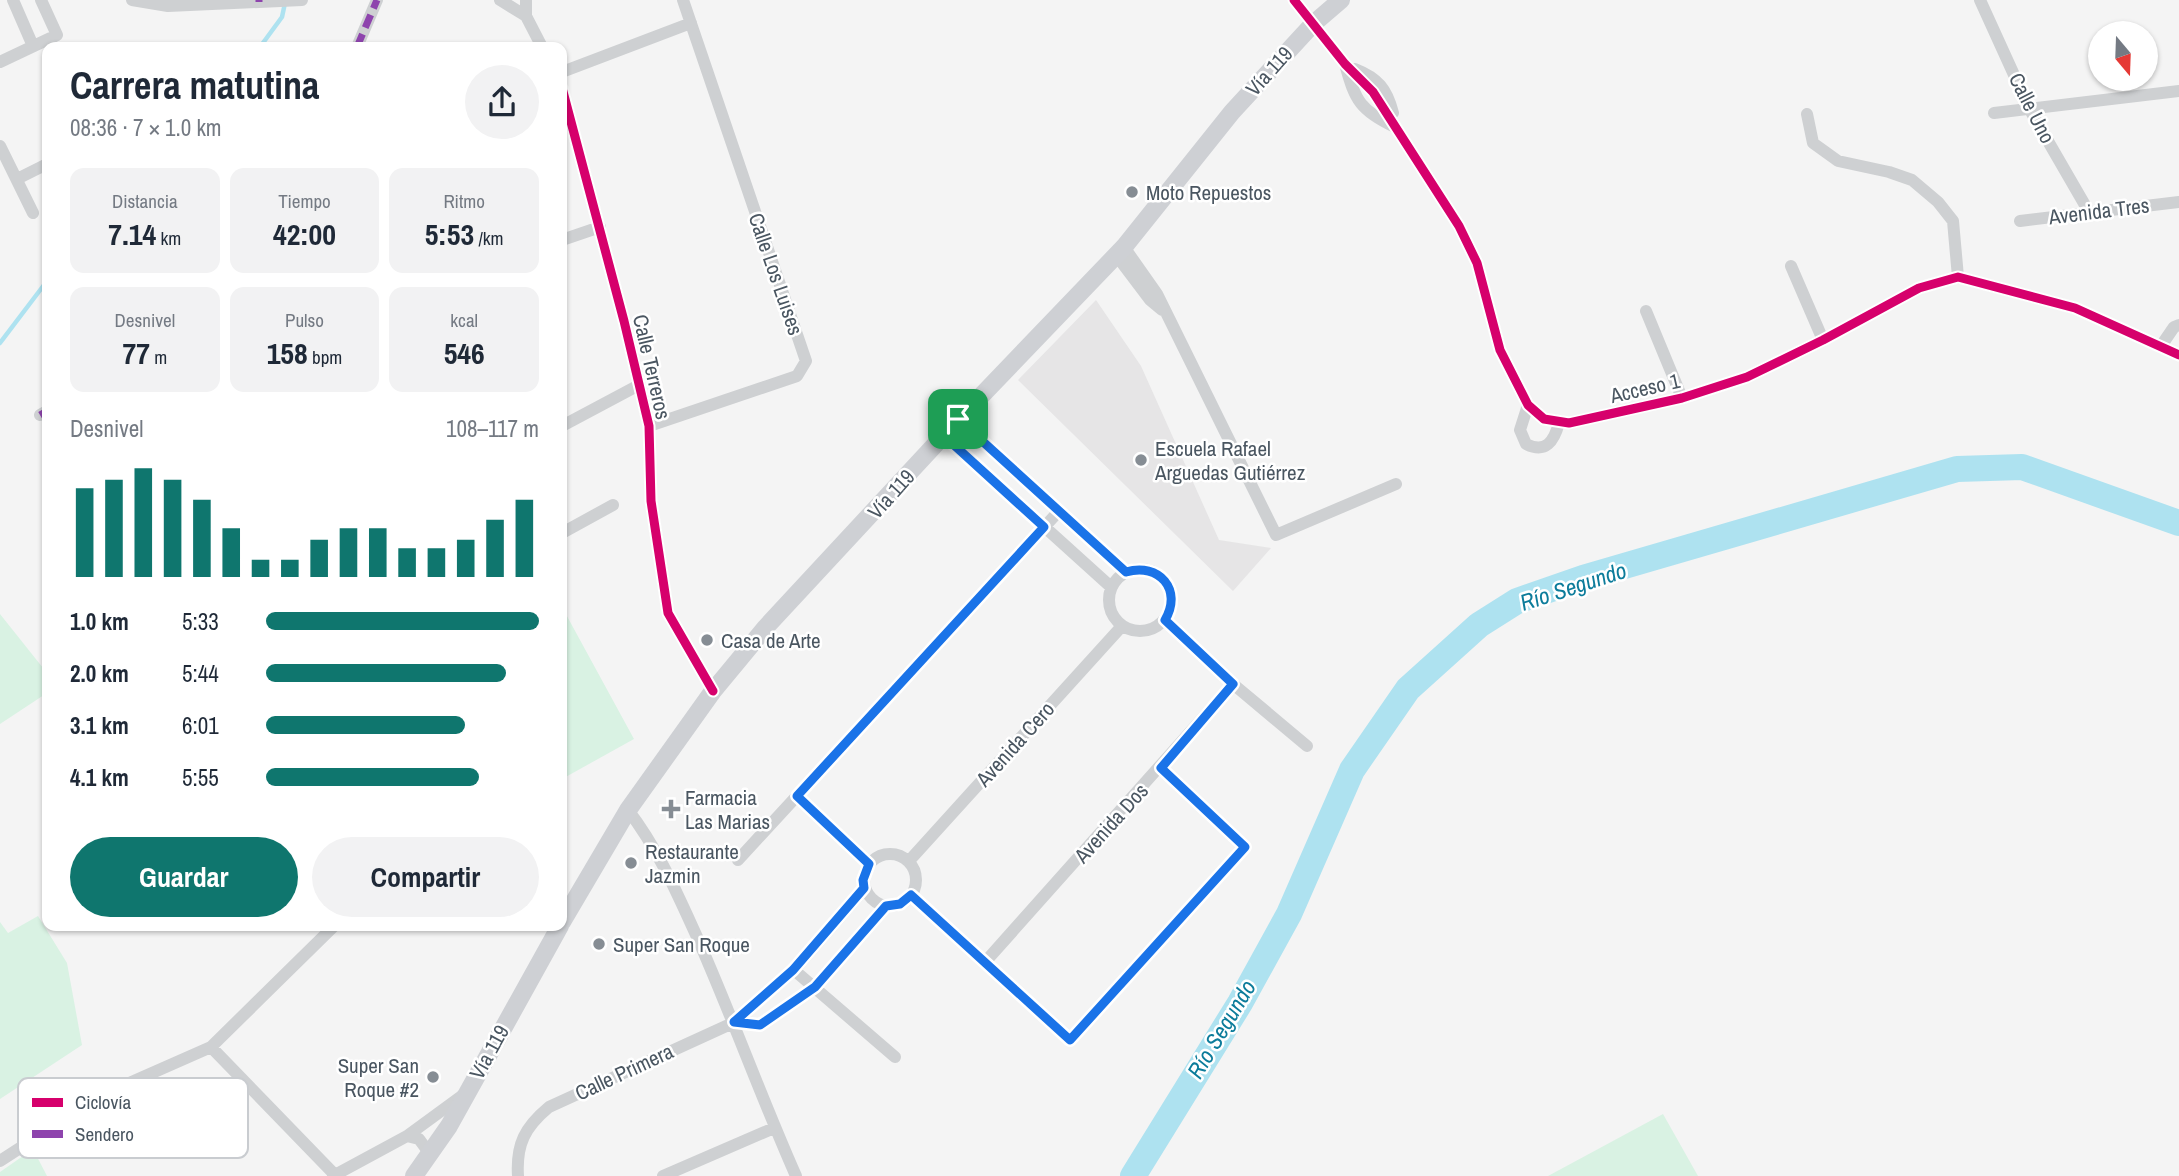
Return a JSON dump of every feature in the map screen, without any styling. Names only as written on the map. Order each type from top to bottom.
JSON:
[{"type":"main road","name":"Vía 119","points":[[567,914],[628,810],[713,691],[766,627],[958,419],[1120,251],[1232,112],[1312,24],[1341,0]]},
{"type":"main road","name":"Vía 119","points":[[414,1176],[467,1091],[557,931]]},
{"type":"street","points":[[13,0],[33,46]]},
{"type":"street","points":[[0,62],[57,35],[41,0]]},
{"type":"street","points":[[136,2],[168,6],[302,0]]},
{"type":"street","points":[[359,42],[377,0]]},
{"type":"street","points":[[500,0],[526,16]]},
{"type":"street","points":[[526,0],[526,16],[539,42]]},
{"type":"street","name":"Calle Los Luises","points":[[649,426],[797,376],[806,361],[683,0]]},
{"type":"street","points":[[1294,0],[1345,64],[1374,92],[1459,226],[1477,263],[1500,351],[1528,405],[1544,419],[1559,423],[1554,440],[1541,448],[1527,444],[1520,430],[1528,405]]},
{"type":"street","name":"Calle Uno","points":[[1980,0],[2030,110],[2090,212]]},
{"type":"street","points":[[567,70],[691,23]]},
{"type":"street","points":[[1994,113],[2179,91]]},
{"type":"street","name":"Calle Terreros","points":[[567,106],[649,426],[651,501],[668,613],[713,691]]},
{"type":"street","points":[[1807,114],[1814,143],[1838,161],[1912,180],[1938,202],[1953,221],[1958,277],[2074,308],[2179,355]]},
{"type":"street","points":[[0,146],[33,213]]},
{"type":"street","points":[[17,179],[42,166]]},
{"type":"street","name":"Avenida Tres","points":[[2020,221],[2179,202]]},
{"type":"street","points":[[567,238],[600,227]]},
{"type":"street","points":[[1120,251],[1150,300],[1163,310],[1276,535],[1396,484]]},
{"type":"street","points":[[1791,265],[1823,340]]},
{"type":"street","name":"Acceso 1","points":[[1559,423],[1682,398],[1747,377],[1919,288],[1958,277]]},
{"type":"street","points":[[1646,312],[1682,398]]},
{"type":"street","points":[[2161,346],[2179,324]]},
{"type":"street","points":[[567,423],[639,384]]},
{"type":"street","points":[[958,419],[1126,572]]},
{"type":"street","points":[[943,435],[1111,587]]},
{"type":"street","points":[[567,530],[613,505]]},
{"type":"street","points":[[738,860],[1059,511]]},
{"type":"street","points":[[1145,569],[1162,577],[1171,593],[1170,612],[1165,620],[1149,631],[1140,632],[1122,626],[1110,609],[1111,587],[1126,572],[1145,569]]},
{"type":"street","points":[[1165,620],[1233,684],[1307,746]]},
{"type":"street","name":"Avenida Cero","points":[[909,861],[1122,626]]},
{"type":"street","name":"Avenida Dos","points":[[986,961],[1161,768],[1233,684]]},
{"type":"street","points":[[911,895],[1070,1040],[1245,847],[1161,768]]},
{"type":"street","points":[[797,796],[869,864]]},
{"type":"street","points":[[628,810],[649,837],[669,874],[734,1022],[774,1128],[796,1176]]},
{"type":"street","points":[[893,854],[909,861],[916,878],[911,895],[900,904],[886,906],[872,900],[864,888],[863,880],[869,864],[875,858],[893,854]]},
{"type":"street","points":[[734,1022],[793,970],[864,888]]},
{"type":"street","points":[[734,1022],[760,1025],[815,987],[886,906]]},
{"type":"street","points":[[142,1078],[211,1046],[264,991],[329,931]]},
{"type":"street","points":[[793,970],[895,1057]]},
{"type":"street","name":"Calle Primera","points":[[518,1176],[517,1155],[522,1134],[550,1107],[734,1022]]},
{"type":"street","points":[[211,1046],[242,1078]]},
{"type":"street","points":[[248,1085],[334,1175],[407,1136],[467,1091]]},
{"type":"street","points":[[663,1176],[774,1128]]},
{"type":"street","points":[[407,1136],[419,1139],[430,1154]]},
{"type":"street","points":[[0,1161],[18,1150]]},
{"type":"shaded area","name":"Escuela Rafael Arguedas Gutiérrez","points":[[1096,300],[1141,366],[1219,540],[1271,548],[1233,591],[1018,380]]},
{"type":"green space","points":[[0,614],[42,667],[42,696],[0,724]]},
{"type":"green space","points":[[567,616],[634,739],[567,776]]},
{"type":"green space","points":[[38,916],[42,922],[42,931],[47,931],[67,963],[82,1045],[32,1078],[18,1078],[18,1087],[0,1099],[0,922],[8,933]]},
{"type":"green space","points":[[1663,1114],[1698,1176],[1548,1176]]},
{"type":"green space","points":[[20,1158],[38,1158],[47,1176],[0,1176],[0,1172]]},
{"type":"waterway","points":[[264,42],[282,17],[285,3]]},
{"type":"waterway","points":[[0,343],[42,288]]},
{"type":"waterway","name":"Río Segundo","points":[[1133,1176],[1240,1003],[1289,914],[1352,770],[1408,689],[1479,625],[1517,601],[1583,578],[1957,469],[2022,467],[2179,523]]},
{"type":"marked path","points":[[359,42],[377,0]]},
{"type":"cycle path","points":[[1294,0],[1345,64],[1373,92],[1459,226],[1477,263],[1500,350],[1528,405],[1544,419],[1569,423],[1682,398],[1747,377],[1919,288],[1958,277],[2075,308],[2179,355]]},
{"type":"cycle path","points":[[567,107],[649,426],[651,501],[668,613],[713,691]]},
{"type":"cycle path","points":[[911,895],[1070,1040],[1245,847],[1161,768]]},
{"type":"place","name":"Moto Repuestos","points":[[1132,192]]},
{"type":"place","name":"Escuela Rafael Arguedas Gutiérrez","points":[[1141,460]]},
{"type":"place","name":"Casa de Arte","points":[[707,640]]},
{"type":"place","name":"Farmacia Las Marias","points":[[671,809]]},
{"type":"place","name":"Restaurante Jazmin","points":[[631,863]]},
{"type":"place","name":"Super San Roque","points":[[599,944]]},
{"type":"place","name":"Super San Roque #2","points":[[433,1077]]},
{"type":"route","points":[[958,419],[1126,572],[1135,569],[1154,571],[1168,584],[1172,603],[1165,620],[1233,684],[1161,768],[1245,847],[1070,1040],[911,895],[900,904],[886,906],[815,987],[760,1025],[734,1022],[793,970],[864,888],[863,880],[869,864],[797,796],[1044,527],[943,435],[958,419]]}]
